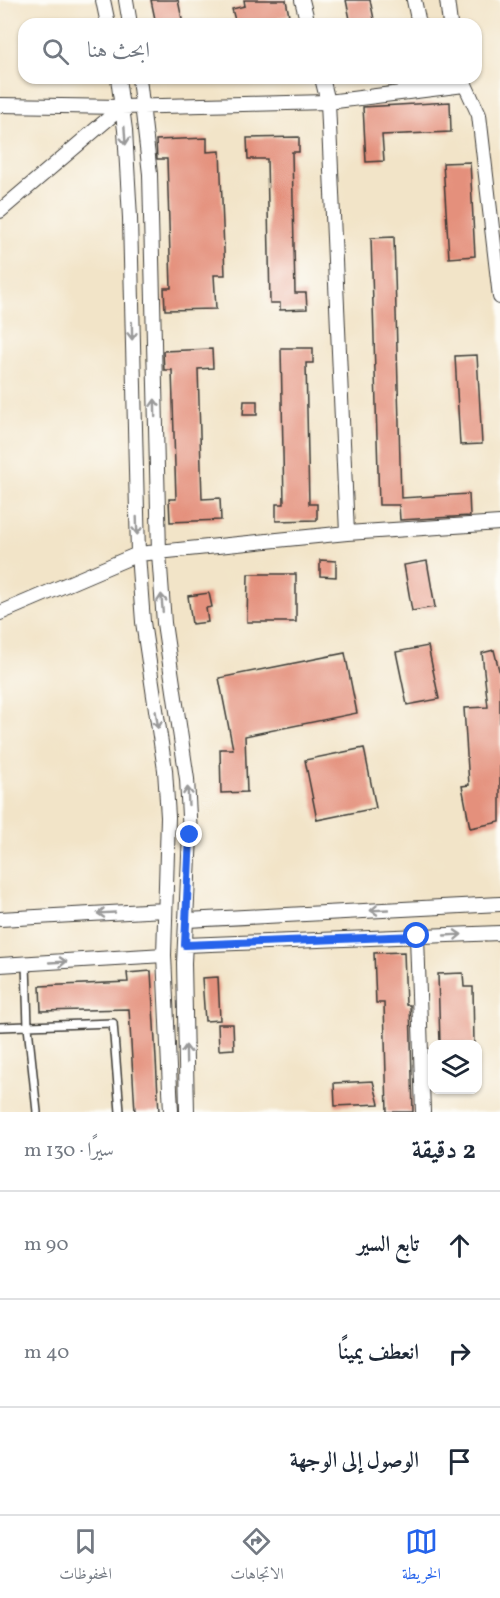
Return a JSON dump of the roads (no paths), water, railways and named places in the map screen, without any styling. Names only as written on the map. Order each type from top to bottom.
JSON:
[{"type":"street","points":[[103,0],[107,18]]},
{"type":"street","points":[[126,0],[129,18]]},
{"type":"street","points":[[302,0],[306,18]]},
{"type":"street","points":[[414,0],[418,18]]},
{"type":"street","points":[[447,0],[449,18]]},
{"type":"street","points":[[119,84],[130,218],[138,554],[143,621],[165,770],[168,817],[164,956],[171,1112]]},
{"type":"street","points":[[140,84],[145,107],[150,174],[159,553],[164,623],[187,778],[190,835],[185,945],[188,1112]]},
{"type":"street","points":[[324,84],[328,102],[347,533]]},
{"type":"street","points":[[0,105],[145,107],[328,102],[444,84]]},
{"type":"street","points":[[464,84],[479,115],[500,297]]},
{"type":"street","points":[[0,211],[122,107]]},
{"type":"street","points":[[0,614],[138,554],[347,533],[500,523]]},
{"type":"street","points":[[187,920],[500,904]]},
{"type":"street","points":[[0,919],[164,910]]},
{"type":"street","points":[[185,945],[500,933]]},
{"type":"street","points":[[417,936],[423,1112]]},
{"type":"street","points":[[0,965],[164,956]]},
{"type":"lane","points":[[26,964],[28,1026],[37,1112]]},
{"type":"lane","points":[[0,1027],[113,1023],[120,1112]]}]
